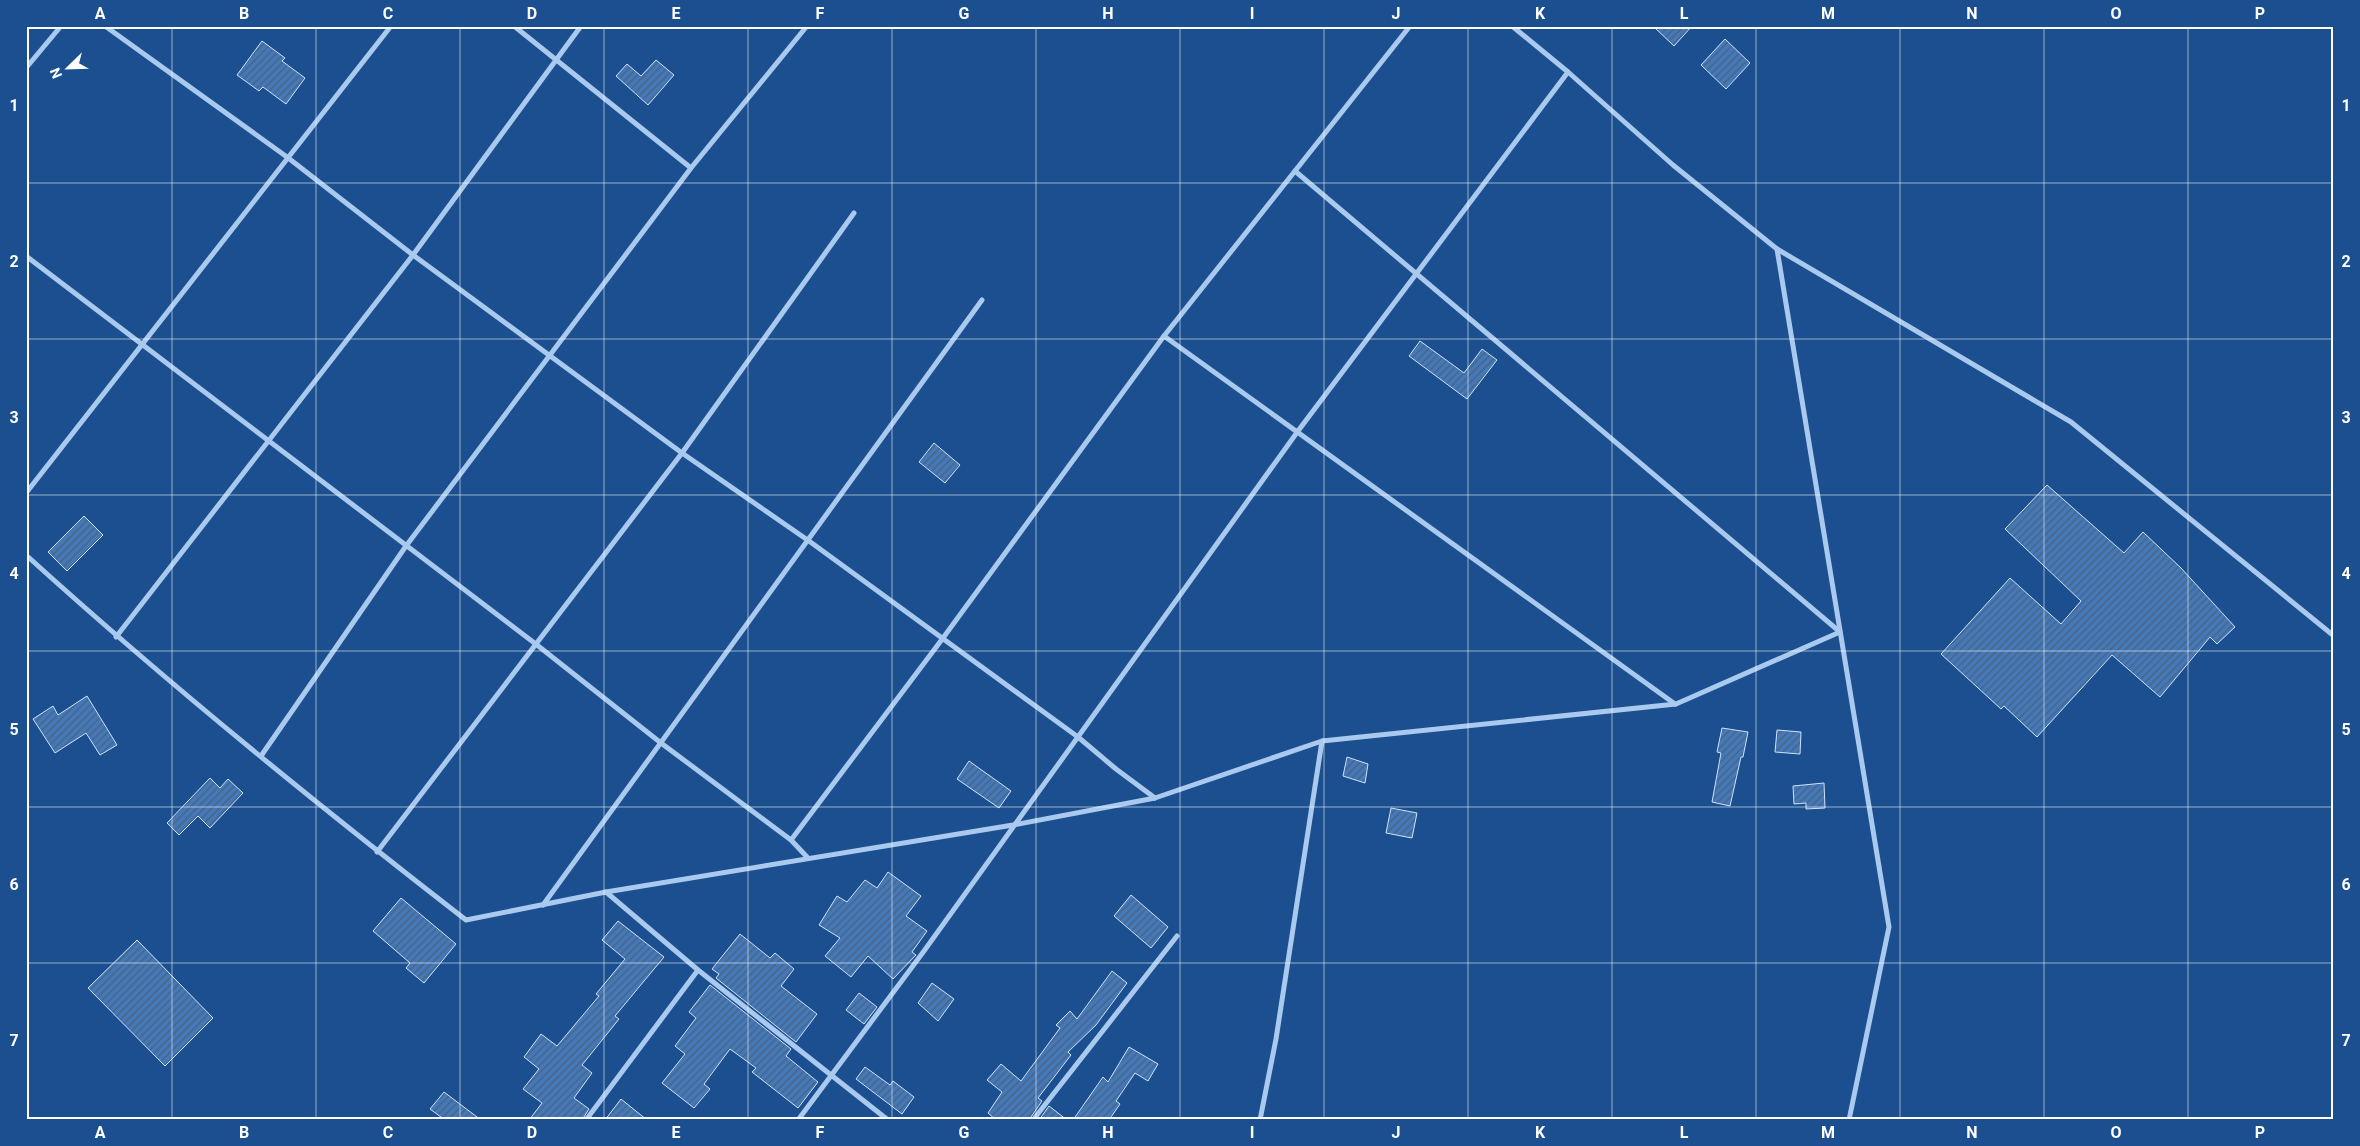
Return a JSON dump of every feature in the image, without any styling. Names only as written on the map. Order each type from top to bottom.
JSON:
[{"type":"street","points":[[26,68],[61,26]]},
{"type":"street","points":[[105,26],[287,157],[413,255],[682,453],[809,541],[1078,737],[1155,798]]},
{"type":"street","points":[[26,494],[390,26]]},
{"type":"street","points":[[514,26],[691,168]]},
{"type":"street","points":[[116,637],[413,255],[580,26]]},
{"type":"street","points":[[261,756],[406,546],[549,354],[691,168],[807,26]]},
{"type":"street","points":[[791,840],[943,638],[1164,336],[1410,26]]},
{"type":"street","points":[[1512,26],[1568,72],[1672,165],[1777,249],[2071,422],[2334,636]]},
{"type":"street","points":[[798,1120],[924,951],[1298,431],[1568,72]]},
{"type":"street","points":[[1295,171],[1840,632]]},
{"type":"street","points":[[377,852],[682,453],[854,212]]},
{"type":"street","points":[[1777,249],[1889,927],[1849,1120]]},
{"type":"street","points":[[26,256],[536,645],[661,743],[791,840],[808,858]]},
{"type":"street","points":[[543,905],[809,541],[982,300]]},
{"type":"street","points":[[1164,336],[1676,704]]},
{"type":"street","points":[[26,555],[116,637],[377,852],[466,920],[606,892],[1013,825],[1155,798],[1322,742],[1676,704],[1840,632]]},
{"type":"street","points":[[1260,1120],[1276,1039],[1322,742]]},
{"type":"street","points":[[606,892],[698,970],[888,1120]]},
{"type":"street","points":[[1033,1120],[1178,936]]},
{"type":"street","points":[[586,1120],[698,970]]},
{"type":"building","points":[[1653,26],[1692,26],[1674,46]]},
{"type":"building","points":[[1725,39],[1750,63],[1726,89],[1701,65]]},
{"type":"building","points":[[262,41],[285,58],[282,61],[305,78],[286,104],[263,87],[259,91],[237,75]]},
{"type":"building","points":[[656,60],[674,75],[648,105],[616,76],[627,64],[641,76]]},
{"type":"building","points":[[1420,341],[1464,373],[1482,349],[1497,360],[1467,399],[1409,356]]},
{"type":"building","points":[[934,443],[960,465],[945,483],[919,462]]},
{"type":"building","points":[[2047,485],[2124,553],[2143,532],[2181,568],[2235,627],[2217,644],[2210,637],[2160,697],[2112,655],[2037,737],[2004,706],[2001,709],[1941,654],[2010,578],[2061,624],[2081,601],[2005,529]]},
{"type":"building","points":[[84,516],[103,535],[67,571],[48,552]]},
{"type":"building","points":[[87,696],[117,745],[100,755],[86,733],[55,753],[33,719],[53,706],[58,715]]},
{"type":"building","points":[[1722,728],[1748,732],[1730,806],[1712,802],[1721,753],[1717,752]]},
{"type":"building","points":[[1777,730],[1801,732],[1800,754],[1775,752]]},
{"type":"building","points":[[1347,757],[1368,764],[1365,783],[1343,776]]},
{"type":"building","points":[[969,761],[1011,791],[999,808],[957,779]]},
{"type":"building","points":[[210,778],[220,788],[228,779],[243,793],[210,828],[198,816],[179,835],[167,823]]},
{"type":"building","points":[[1824,783],[1825,808],[1806,809],[1806,803],[1794,804],[1793,786]]},
{"type":"building","points":[[1391,808],[1417,813],[1412,838],[1386,833]]},
{"type":"building","points":[[888,872],[921,896],[906,916],[927,931],[912,952],[916,955],[893,979],[868,956],[851,977],[825,956],[840,938],[819,925],[837,896],[847,902],[865,880],[877,888]]},
{"type":"building","points":[[1131,895],[1168,927],[1151,948],[1114,916]]},
{"type":"building","points":[[401,898],[456,944],[424,983],[406,968],[410,963],[373,931]]},
{"type":"building","points":[[618,921],[664,957],[615,1016],[619,1019],[582,1065],[592,1073],[574,1098],[589,1109],[582,1120],[529,1120],[542,1103],[523,1089],[539,1069],[524,1057],[541,1034],[557,1046],[599,996],[596,994],[625,959],[602,940]]},
{"type":"building","points":[[740,934],[770,958],[775,953],[794,969],[781,986],[817,1014],[796,1042],[716,978],[719,974],[712,969]]},
{"type":"building","points":[[137,940],[213,1018],[165,1066],[88,988]]},
{"type":"building","points":[[1112,971],[1127,983],[1096,1025],[1068,1052],[1071,1055],[1038,1098],[1042,1101],[1029,1120],[996,1120],[988,1113],[1002,1092],[987,1080],[1001,1064],[1021,1081],[1060,1028],[1056,1025],[1070,1011],[1077,1019]]},
{"type":"building","points":[[932,983],[954,999],[938,1021],[918,1003]]},
{"type":"building","points":[[710,985],[791,1049],[786,1056],[818,1082],[798,1108],[752,1072],[756,1068],[730,1049],[704,1084],[710,1089],[694,1108],[662,1083],[685,1054],[675,1046],[696,1018],[689,1012]]},
{"type":"building","points":[[859,993],[877,1007],[864,1024],[846,1010]]},
{"type":"building","points":[[1129,1047],[1158,1064],[1148,1081],[1135,1073],[1116,1101],[1120,1104],[1109,1120],[1073,1120],[1103,1077],[1108,1082]]},
{"type":"building","points":[[865,1067],[890,1085],[893,1081],[914,1097],[902,1114],[856,1079]]},
{"type":"building","points":[[444,1092],[481,1120],[445,1120],[430,1109]]},
{"type":"building","points":[[621,1099],[647,1120],[605,1120]]},
{"type":"building","points":[[1049,1106],[1067,1120],[1039,1120]]}]
